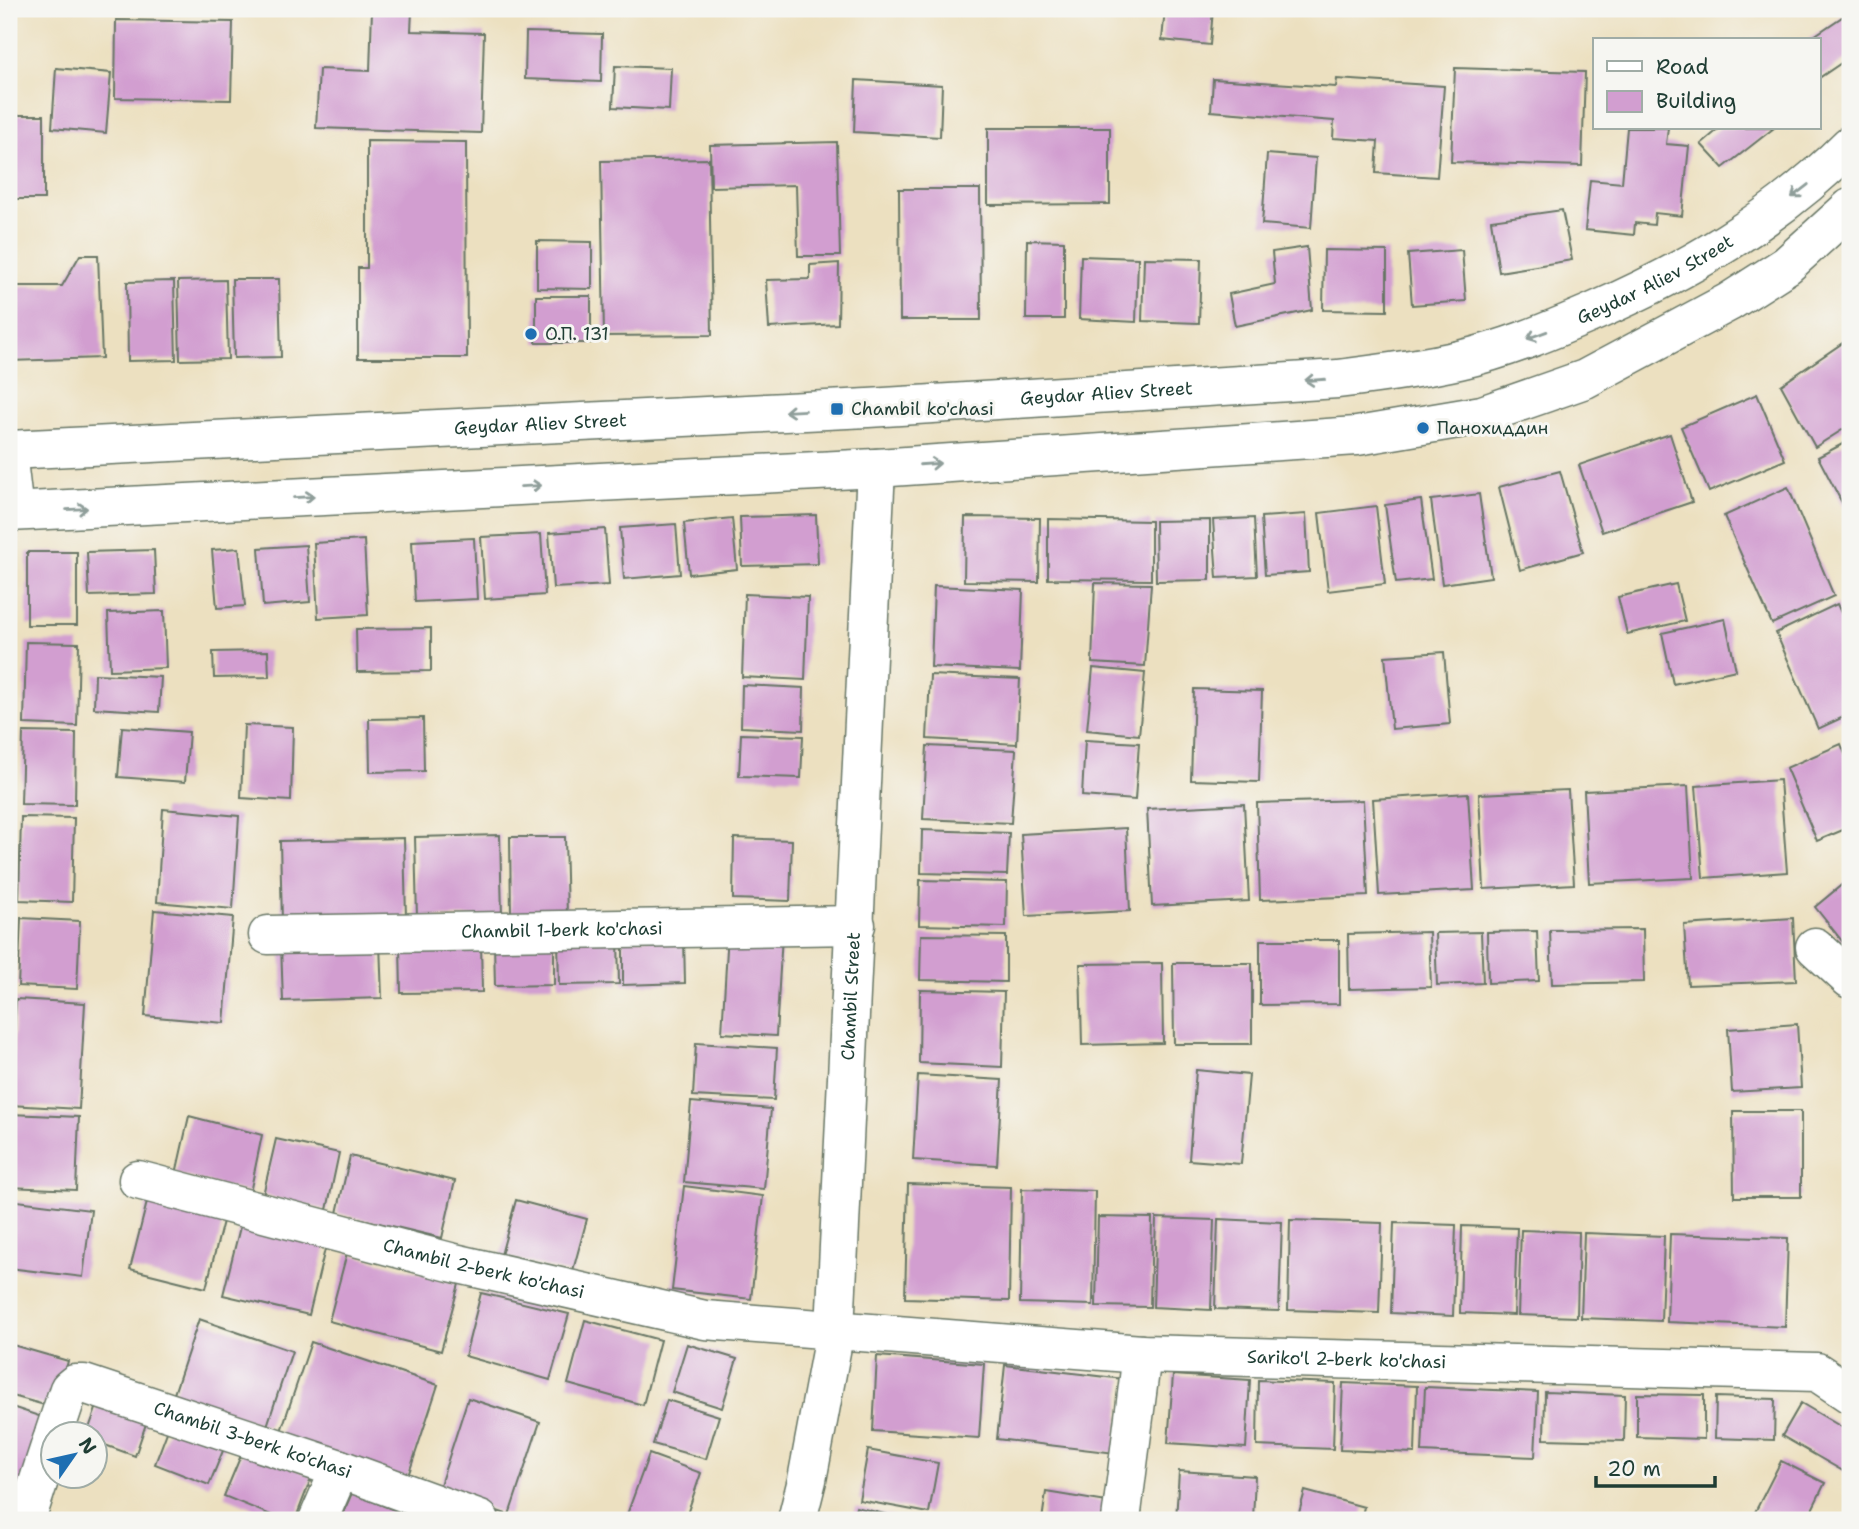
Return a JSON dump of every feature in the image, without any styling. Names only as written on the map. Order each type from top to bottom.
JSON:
[{"type":"street","name":"Geydar Aliev Street","points":[[9,450],[868,408],[1338,379],[1400,371],[1460,360],[1556,328],[1630,296],[1704,259],[1758,224],[1824,172],[1850,145]]},
{"type":"street","points":[[9,469],[12,512],[876,468],[1357,436],[1482,415],[1585,379],[1729,302],[1787,265],[1850,208]]},
{"type":"street","name":"Chambil Street","points":[[797,1520],[835,1330],[876,468],[868,408]]},
{"type":"street","name":"Chambil 1-berk ko'chasi","points":[[268,935],[856,925]]},
{"type":"street","points":[[1815,947],[1850,979]]},
{"type":"street","name":"Chambil 2-berk ko'chasi","points":[[138,1180],[450,1262],[705,1320],[835,1330]]},
{"type":"street","name":"Sariko'l 2-berk ko'chasi","points":[[835,1330],[1142,1354],[1817,1372],[1850,1394]]},
{"type":"street","points":[[1121,1520],[1142,1354]]},
{"type":"street","name":"Chambil 3-berk ko'chasi","points":[[59,1420],[69,1389],[75,1384],[84,1384],[340,1469],[480,1520]]},
{"type":"street","points":[[318,1520],[340,1469]]},
{"type":"street","points":[[26,1520],[38,1483]]},
{"type":"building","points":[[372,9],[412,11],[411,31],[484,33],[481,133],[316,128],[319,69],[370,71]]},
{"type":"building","points":[[1165,9],[1213,9],[1210,45],[1162,40]]},
{"type":"building","points":[[1848,13],[1850,57],[1820,77],[1820,38],[1811,38]]},
{"type":"building","points":[[116,20],[233,22],[231,100],[115,98]]},
{"type":"building","points":[[526,32],[602,34],[601,82],[525,79]]},
{"type":"building","points":[[615,66],[671,68],[669,110],[613,107]]},
{"type":"building","points":[[56,68],[111,73],[106,133],[52,128]]},
{"type":"building","points":[[1455,68],[1585,72],[1582,166],[1451,162]]},
{"type":"building","points":[[1213,79],[1336,87],[1337,79],[1444,86],[1437,177],[1376,173],[1378,141],[1333,138],[1334,121],[1211,111]]},
{"type":"building","points":[[856,80],[942,85],[940,137],[854,132]]},
{"type":"building","points":[[9,115],[44,115],[44,199],[9,199]]},
{"type":"building","points":[[988,128],[1110,128],[1110,204],[988,205]]},
{"type":"building","points":[[1627,130],[1668,130],[1666,144],[1689,146],[1682,216],[1655,213],[1654,225],[1635,223],[1634,235],[1585,230],[1590,180],[1622,183]]},
{"type":"building","points":[[1718,130],[1771,130],[1723,168],[1701,144]]},
{"type":"building","points":[[367,141],[466,142],[467,358],[358,358],[358,268],[367,268]]},
{"type":"building","points":[[837,142],[840,256],[798,256],[796,185],[711,187],[710,145]]},
{"type":"building","points":[[1267,154],[1316,158],[1311,228],[1262,224]]},
{"type":"building","points":[[709,159],[712,335],[604,336],[601,161]]},
{"type":"building","points":[[899,189],[980,189],[981,320],[900,320]]},
{"type":"building","points":[[1562,210],[1572,260],[1499,272],[1491,220]]},
{"type":"building","points":[[1027,240],[1064,241],[1064,319],[1026,319]]},
{"type":"building","points":[[537,241],[592,242],[592,289],[537,288]]},
{"type":"building","points":[[1307,247],[1312,310],[1235,326],[1229,294],[1275,284],[1272,252]]},
{"type":"building","points":[[1324,250],[1387,251],[1387,311],[1323,310]]},
{"type":"building","points":[[1462,250],[1466,301],[1412,305],[1408,254]]},
{"type":"building","points":[[80,255],[98,255],[102,358],[9,361],[9,286],[62,286]]},
{"type":"building","points":[[1081,256],[1138,258],[1136,322],[1079,319]]},
{"type":"building","points":[[1144,258],[1201,259],[1199,323],[1142,321]]},
{"type":"building","points":[[839,263],[838,324],[769,328],[766,280],[810,279],[810,265]]},
{"type":"building","points":[[232,279],[279,279],[281,357],[234,358]]},
{"type":"building","points":[[226,280],[228,359],[180,360],[178,281]]},
{"type":"building","points":[[174,281],[176,360],[128,361],[127,282]]},
{"type":"building","points":[[536,296],[591,296],[591,343],[536,343]]},
{"type":"building","points":[[1850,338],[1850,425],[1815,447],[1781,385]]},
{"type":"building","points":[[1757,394],[1785,460],[1709,492],[1681,427]]},
{"type":"building","points":[[1670,434],[1692,502],[1602,532],[1579,465]]},
{"type":"building","points":[[1850,440],[1850,518],[1818,457]]},
{"type":"building","points":[[1560,471],[1583,552],[1520,570],[1499,487]]},
{"type":"building","points":[[1788,487],[1834,596],[1772,624],[1724,516]]},
{"type":"building","points":[[1479,494],[1491,577],[1442,584],[1431,500]]},
{"type":"building","points":[[1421,500],[1432,579],[1396,583],[1385,505]]},
{"type":"building","points":[[1376,506],[1385,584],[1328,591],[1319,513]]},
{"type":"building","points":[[1306,514],[1309,572],[1265,575],[1261,517]]},
{"type":"building","points":[[816,515],[818,564],[742,566],[740,517]]},
{"type":"building","points":[[965,517],[1040,518],[1039,582],[964,581]]},
{"type":"building","points":[[732,518],[737,569],[689,574],[684,523]]},
{"type":"building","points":[[1254,518],[1257,576],[1217,578],[1213,520]]},
{"type":"building","points":[[1048,519],[1151,521],[1151,580],[1048,579]]},
{"type":"building","points":[[1210,520],[1210,580],[1156,581],[1155,521]]},
{"type":"building","points":[[676,524],[680,574],[624,579],[620,528]]},
{"type":"building","points":[[605,529],[609,585],[553,588],[549,533]]},
{"type":"building","points":[[541,534],[545,595],[485,599],[481,537]]},
{"type":"building","points":[[474,538],[477,599],[415,602],[412,541]]},
{"type":"building","points":[[364,540],[368,615],[318,618],[314,543]]},
{"type":"building","points":[[306,545],[310,602],[263,606],[259,548]]},
{"type":"building","points":[[239,548],[245,606],[217,608],[212,550]]},
{"type":"building","points":[[154,550],[156,594],[89,596],[87,552]]},
{"type":"building","points":[[27,552],[77,552],[77,625],[27,625]]},
{"type":"building","points":[[1095,583],[1151,584],[1145,666],[1092,663]]},
{"type":"building","points":[[1676,584],[1685,621],[1627,634],[1618,597]]},
{"type":"building","points":[[934,586],[1023,590],[1020,671],[931,667]]},
{"type":"building","points":[[745,594],[808,597],[805,680],[742,677]]},
{"type":"building","points":[[1837,604],[1850,632],[1850,714],[1818,729],[1776,633]]},
{"type":"building","points":[[164,611],[166,668],[110,670],[108,613]]},
{"type":"building","points":[[1725,619],[1736,670],[1673,684],[1662,633]]},
{"type":"building","points":[[431,628],[431,671],[357,672],[356,629]]},
{"type":"building","points":[[26,642],[79,643],[77,726],[24,724]]},
{"type":"building","points":[[268,651],[269,677],[214,678],[213,652]]},
{"type":"building","points":[[1444,652],[1450,724],[1392,729],[1385,656]]},
{"type":"building","points":[[1093,668],[1145,673],[1139,735],[1087,730]]},
{"type":"building","points":[[95,674],[161,677],[159,712],[94,708]]},
{"type":"building","points":[[930,675],[1020,679],[1017,744],[927,739]]},
{"type":"building","points":[[742,685],[804,688],[803,730],[741,727]]},
{"type":"building","points":[[1194,689],[1262,691],[1259,782],[1191,780]]},
{"type":"building","points":[[423,718],[424,771],[370,772],[369,719]]},
{"type":"building","points":[[244,725],[293,727],[291,801],[241,798]]},
{"type":"building","points":[[122,727],[189,732],[185,782],[118,777]]},
{"type":"building","points":[[23,732],[76,733],[75,805],[21,804]]},
{"type":"building","points":[[741,734],[803,736],[801,778],[739,776]]},
{"type":"building","points":[[1085,740],[1139,743],[1135,800],[1082,796]]},
{"type":"building","points":[[1841,744],[1850,767],[1850,827],[1817,841],[1786,768]]},
{"type":"building","points":[[927,746],[1016,750],[1011,823],[923,819]]},
{"type":"building","points":[[1780,780],[1787,872],[1703,878],[1696,786]]},
{"type":"building","points":[[1688,786],[1693,878],[1589,883],[1584,791]]},
{"type":"building","points":[[1568,790],[1574,884],[1484,889],[1479,794]]},
{"type":"building","points":[[1468,793],[1474,890],[1379,895],[1373,799]]},
{"type":"building","points":[[1363,800],[1368,896],[1260,900],[1257,803]]},
{"type":"building","points":[[1244,804],[1249,901],[1152,906],[1147,809]]},
{"type":"building","points":[[163,809],[239,816],[233,909],[157,902]]},
{"type":"building","points":[[21,817],[74,818],[72,902],[19,900]]},
{"type":"building","points":[[1126,828],[1130,911],[1026,916],[1021,834]]},
{"type":"building","points":[[922,830],[1009,833],[1007,875],[921,873]]},
{"type":"building","points":[[500,835],[502,916],[417,918],[415,837]]},
{"type":"building","points":[[510,837],[565,837],[567,916],[511,916]]},
{"type":"building","points":[[404,838],[406,918],[282,921],[280,841]]},
{"type":"building","points":[[734,838],[792,840],[790,901],[733,899]]},
{"type":"building","points":[[1850,878],[1850,942],[1846,946],[1815,907]]},
{"type":"building","points":[[920,880],[1007,882],[1006,927],[919,925]]},
{"type":"building","points":[[154,910],[233,917],[224,1023],[145,1016]]},
{"type":"building","points":[[21,918],[80,921],[77,989],[18,986]]},
{"type":"building","points":[[1793,918],[1796,981],[1688,985],[1684,925]]},
{"type":"building","points":[[1643,929],[1644,982],[1552,984],[1550,930]]},
{"type":"building","points":[[1537,931],[1539,981],[1488,983],[1487,932]]},
{"type":"building","points":[[728,932],[782,935],[776,1036],[722,1033]]},
{"type":"building","points":[[1429,932],[1431,987],[1349,989],[1348,934]]},
{"type":"building","points":[[1481,932],[1483,983],[1437,985],[1435,933]]},
{"type":"building","points":[[921,935],[1006,936],[1006,982],[920,980]]},
{"type":"building","points":[[618,938],[619,984],[559,985],[558,939]]},
{"type":"building","points":[[684,938],[685,983],[623,985],[623,939]]},
{"type":"building","points":[[554,939],[554,985],[495,986],[494,941]]},
{"type":"building","points":[[1260,940],[1339,940],[1339,1004],[1260,1005]]},
{"type":"building","points":[[481,942],[482,992],[401,993],[400,944]]},
{"type":"building","points":[[380,943],[382,998],[283,1001],[281,945]]},
{"type":"building","points":[[1162,963],[1163,1043],[1082,1045],[1080,964]]},
{"type":"building","points":[[1173,963],[1252,963],[1252,1044],[1174,1044]]},
{"type":"building","points":[[920,990],[1004,992],[1002,1067],[919,1063]]},
{"type":"building","points":[[16,999],[85,1003],[79,1109],[10,1105]]},
{"type":"building","points":[[1797,1024],[1801,1088],[1732,1092],[1728,1029]]},
{"type":"building","points":[[696,1043],[777,1048],[774,1100],[693,1096]]},
{"type":"building","points":[[1196,1070],[1249,1075],[1241,1164],[1189,1160]]},
{"type":"building","points":[[918,1075],[1002,1080],[997,1165],[913,1160]]},
{"type":"building","points":[[691,1102],[771,1109],[764,1189],[684,1182]]},
{"type":"building","points":[[1733,1111],[1801,1111],[1801,1197],[1734,1197]]},
{"type":"building","points":[[1846,1111],[1850,1111],[1850,1171],[1848,1171]]},
{"type":"building","points":[[10,1114],[79,1117],[76,1190],[9,1187]]},
{"type":"building","points":[[189,1116],[262,1135],[250,1193],[176,1174]]},
{"type":"building","points":[[276,1139],[339,1153],[327,1210],[263,1195]]},
{"type":"building","points":[[350,1156],[455,1181],[442,1238],[337,1213]]},
{"type":"building","points":[[908,1184],[1011,1187],[1009,1301],[905,1298]]},
{"type":"building","points":[[684,1186],[763,1196],[751,1299],[672,1290]]},
{"type":"building","points":[[1022,1189],[1095,1191],[1093,1305],[1020,1303]]},
{"type":"building","points":[[9,1200],[91,1210],[83,1277],[9,1268]]},
{"type":"building","points":[[516,1200],[587,1219],[572,1274],[501,1255]]},
{"type":"building","points":[[147,1202],[223,1221],[206,1288],[130,1269]]},
{"type":"building","points":[[1098,1217],[1152,1218],[1150,1307],[1096,1306]]},
{"type":"building","points":[[1156,1218],[1214,1220],[1211,1310],[1153,1307]]},
{"type":"building","points":[[1218,1219],[1282,1222],[1279,1311],[1215,1309]]},
{"type":"building","points":[[1290,1220],[1382,1223],[1379,1313],[1288,1310]]},
{"type":"building","points":[[241,1223],[326,1245],[309,1315],[223,1295]]},
{"type":"building","points":[[1394,1223],[1456,1225],[1453,1316],[1391,1313]]},
{"type":"building","points":[[1462,1226],[1517,1228],[1514,1315],[1460,1313]]},
{"type":"building","points":[[1521,1230],[1579,1232],[1577,1317],[1518,1315]]},
{"type":"building","points":[[1584,1233],[1664,1236],[1661,1321],[1581,1318]]},
{"type":"building","points":[[1670,1234],[1788,1238],[1785,1327],[1667,1322]]},
{"type":"building","points":[[347,1253],[459,1284],[441,1351],[329,1321]]},
{"type":"building","points":[[481,1293],[569,1314],[550,1380],[465,1356]]},
{"type":"building","points":[[199,1319],[292,1351],[267,1426],[174,1394]]},
{"type":"building","points":[[585,1320],[660,1340],[643,1405],[568,1384]]},
{"type":"building","points":[[311,1342],[438,1385],[407,1479],[279,1437]]},
{"type":"building","points":[[9,1344],[68,1361],[55,1408],[9,1395]]},
{"type":"building","points":[[687,1344],[737,1359],[722,1408],[672,1392]]},
{"type":"building","points":[[877,1356],[984,1364],[979,1438],[873,1431]]},
{"type":"building","points":[[1005,1365],[1123,1379],[1115,1453],[997,1439]]},
{"type":"building","points":[[1173,1375],[1250,1380],[1246,1448],[1168,1443]]},
{"type":"building","points":[[1258,1380],[1335,1383],[1333,1449],[1257,1446]]},
{"type":"building","points":[[1343,1383],[1417,1386],[1415,1453],[1340,1450]]},
{"type":"building","points":[[1425,1387],[1538,1392],[1535,1457],[1422,1452]]},
{"type":"building","points":[[1545,1392],[1625,1395],[1624,1441],[1544,1439]]},
{"type":"building","points":[[1637,1394],[1704,1395],[1704,1439],[1637,1437]]},
{"type":"building","points":[[101,1395],[150,1412],[135,1456],[108,1446],[108,1420],[92,1420]]},
{"type":"building","points":[[1716,1397],[1775,1399],[1774,1440],[1715,1438]]},
{"type":"building","points":[[468,1398],[540,1422],[509,1515],[438,1491]]},
{"type":"building","points":[[667,1400],[719,1416],[706,1459],[653,1444]]},
{"type":"building","points":[[1801,1403],[1850,1432],[1850,1475],[1782,1436]]},
{"type":"building","points":[[9,1406],[48,1419],[38,1420],[38,1443],[9,1514]]},
{"type":"building","points":[[172,1419],[227,1441],[209,1485],[155,1464]]},
{"type":"building","points":[[244,1448],[312,1476],[295,1520],[283,1520],[224,1496]]},
{"type":"building","points":[[868,1450],[938,1463],[929,1513],[859,1500]]},
{"type":"building","points":[[649,1454],[701,1473],[685,1520],[625,1520]]},
{"type":"building","points":[[1781,1461],[1825,1483],[1807,1520],[1751,1520]]},
{"type":"building","points":[[1179,1471],[1255,1476],[1253,1520],[1176,1520]]},
{"type":"building","points":[[1305,1491],[1364,1507],[1361,1520],[1297,1520]]},
{"type":"building","points":[[1046,1492],[1107,1502],[1104,1520],[1042,1520]]},
{"type":"building","points":[[352,1493],[404,1514],[402,1520],[340,1520]]},
{"type":"building","points":[[856,1507],[905,1519],[905,1520],[853,1520]]},
{"type":"place","name":"О.П. 131","points":[[531,334]]},
{"type":"place","name":"Chambil ko'chasi","points":[[837,409]]},
{"type":"place","name":"Панохиддин","points":[[1423,428]]}]
